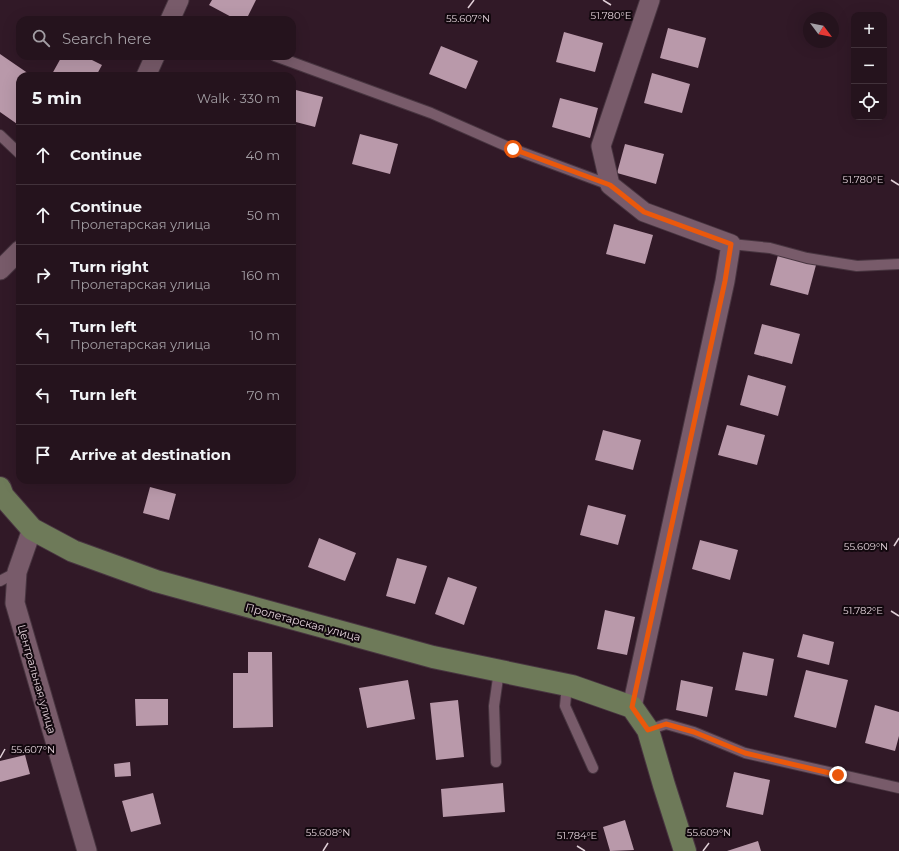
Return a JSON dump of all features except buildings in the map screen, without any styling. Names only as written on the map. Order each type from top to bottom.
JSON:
[{"type":"main road","name":"Пролетарская улица","points":[[0,488],[3,496],[32,530],[73,551],[156,581],[433,657],[567,685],[632,707]]},
{"type":"main road","points":[[632,707],[648,730],[685,851]]},
{"type":"street","points":[[173,16],[179,0]]},
{"type":"street","points":[[632,707],[725,281],[731,244],[644,212],[610,185],[601,146],[650,0]]},
{"type":"street","points":[[148,72],[153,60]]},
{"type":"street","points":[[0,270],[16,254]]},
{"type":"street","name":"Центральная улица","points":[[32,530],[17,572],[15,603],[86,851]]},
{"type":"lane","points":[[286,60],[431,113],[513,149],[610,185]]},
{"type":"lane","points":[[0,135],[16,150]]},
{"type":"lane","points":[[731,244],[770,248],[807,258],[857,266],[899,264]]},
{"type":"lane","points":[[0,581],[17,572]]},
{"type":"lane","points":[[496,762],[494,706],[499,671]]},
{"type":"lane","points":[[567,685],[565,706],[594,768]]},
{"type":"lane","points":[[648,730],[666,724],[694,732],[745,753],[899,788]]},
{"type":"route","points":[[513,149],[610,185],[644,212],[731,244],[725,281],[632,707],[648,730],[666,724],[694,732],[745,753],[838,775]]}]
